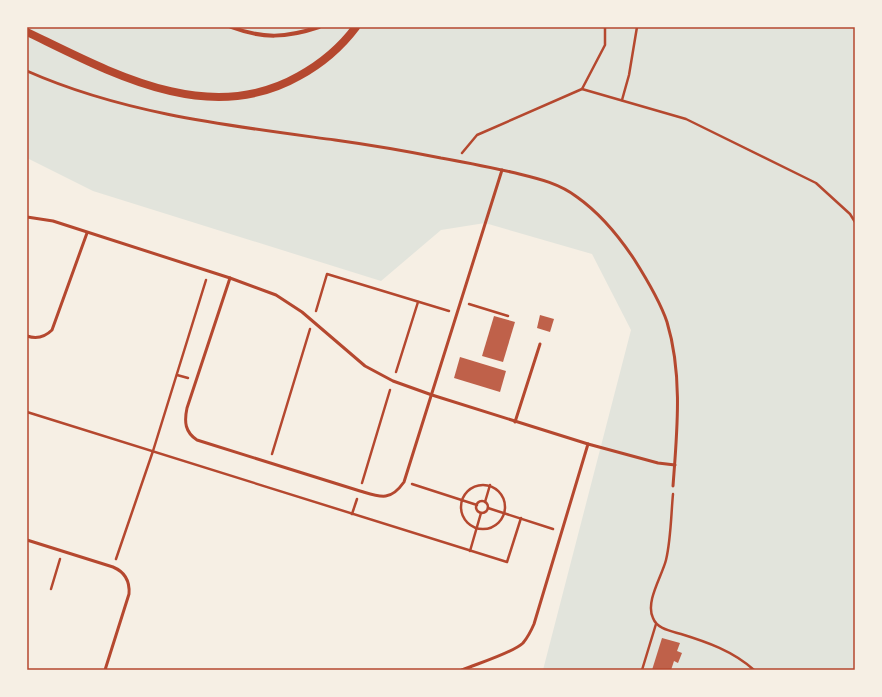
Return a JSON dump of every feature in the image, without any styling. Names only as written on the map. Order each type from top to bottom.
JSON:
[{"type":"main road","points":[[27,32],[89,62],[145,84],[192,96],[226,97],[258,92],[290,81],[318,64],[331,54],[356,27]]},
{"type":"street","points":[[231,27],[248,33],[273,35],[292,34],[319,27]]},
{"type":"lane","points":[[27,71],[94,97],[180,117],[345,142],[502,170],[551,182],[576,196],[600,214],[622,240],[647,279],[666,321],[673,349],[677,383],[673,486]]},
{"type":"lane","points":[[230,278],[187,408],[185,419],[186,428],[190,436],[196,440],[360,492],[380,497],[387,497],[395,493],[404,482],[502,170]]},
{"type":"lane","points":[[27,217],[53,221],[209,271],[276,295],[302,312],[365,366],[393,381],[515,422],[588,444],[658,463],[675,465]]},
{"type":"lane","points":[[27,336],[32,338],[45,336],[52,330],[87,232]]},
{"type":"lane","points":[[515,422],[540,344]]},
{"type":"lane","points":[[462,670],[514,650],[522,644],[528,636],[534,624],[588,444]]},
{"type":"lane","points":[[27,540],[113,567],[122,572],[128,582],[129,594],[105,670]]},
{"type":"path","points":[[455,161],[477,135],[582,89],[605,45],[605,27]]},
{"type":"path","points":[[622,100],[637,27]]},
{"type":"path","points":[[582,89],[686,119],[816,183],[850,214],[855,222]]},
{"type":"path","points":[[113,567],[153,451],[209,271]]},
{"type":"path","points":[[352,514],[418,302]]},
{"type":"path","points":[[461,302],[508,316]]},
{"type":"path","points":[[27,412],[507,562],[521,518]]},
{"type":"path","points":[[404,482],[477,505]]},
{"type":"path","points":[[483,484],[490,486],[500,492],[503,496],[505,508],[504,513],[502,519],[493,527],[488,529],[476,529],[465,521],[460,507],[461,500],[470,488],[476,485],[483,484]]},
{"type":"path","points":[[485,502],[490,486]]},
{"type":"path","points":[[673,486],[671,524],[666,560],[651,605],[652,617],[656,624],[664,629],[724,650],[745,662],[754,670]]},
{"type":"path","points":[[477,505],[482,501],[485,502]]},
{"type":"path","points":[[485,502],[488,504],[488,508]]},
{"type":"path","points":[[477,505],[477,510],[481,513]]},
{"type":"path","points":[[488,508],[562,532]]},
{"type":"path","points":[[481,513],[486,512],[488,508]]},
{"type":"path","points":[[470,550],[481,513]]},
{"type":"path","points":[[51,589],[63,551]]},
{"type":"path","points":[[642,670],[656,624]]},
{"type":"shaded area","points":[[27,27],[855,27],[855,670],[543,670],[631,330],[592,254],[485,223],[441,230],[381,281],[93,191],[27,158]]},
{"type":"building","points":[[540,315],[554,319],[550,332],[537,328]]},
{"type":"building","points":[[494,316],[515,322],[503,362],[482,356]]},
{"type":"building","points":[[460,357],[506,371],[500,392],[454,378]]},
{"type":"building","points":[[662,638],[680,643],[677,651],[682,653],[678,663],[674,661],[671,670],[652,670]]}]
